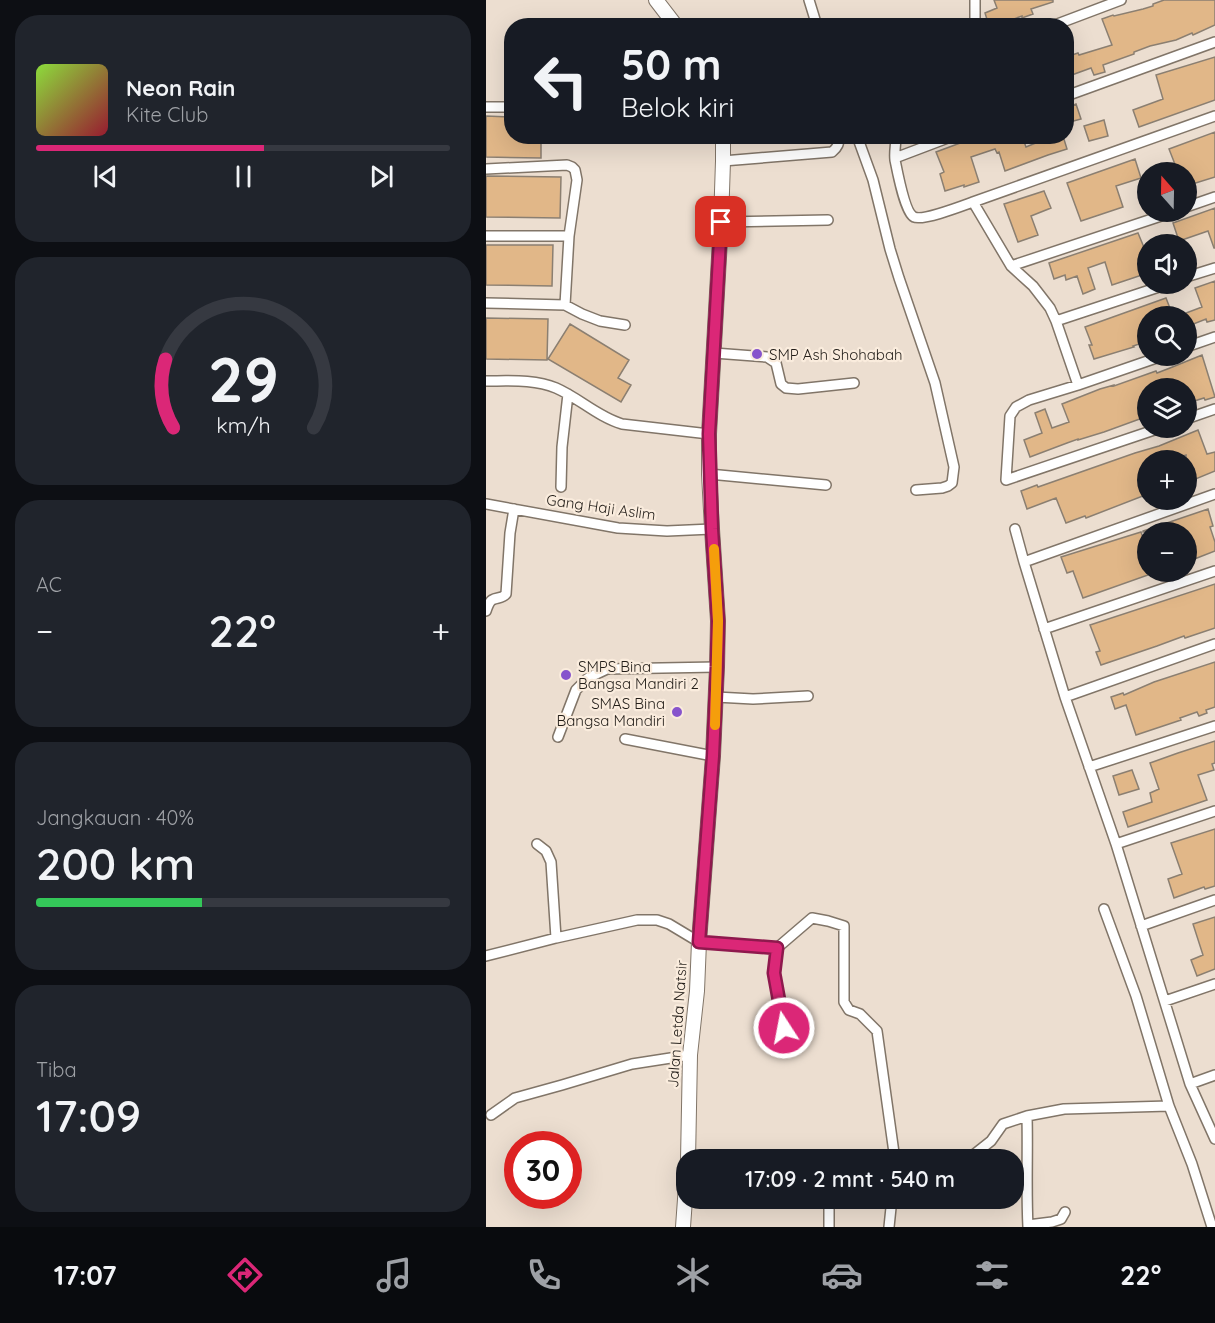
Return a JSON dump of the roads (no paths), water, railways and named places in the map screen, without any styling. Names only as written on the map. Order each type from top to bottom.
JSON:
[{"type":"main road","points":[[656,0],[670,18]]},
{"type":"main road","name":"Jalan Letda Natsir","points":[[688,1149],[690,1055],[697,991],[716,697],[718,621],[709,474],[709,434],[723,144]]},
{"type":"main road","points":[[683,1227],[684,1209]]},
{"type":"street","points":[[809,0],[815,18]]},
{"type":"street","points":[[975,0],[975,18]]},
{"type":"street","points":[[1073,18],[1121,0]]},
{"type":"street","points":[[1074,93],[1215,42]]},
{"type":"street","points":[[486,107],[504,107]]},
{"type":"street","points":[[896,144],[895,158],[907,210],[915,217],[924,218],[1215,116]]},
{"type":"street","points":[[723,161],[832,152],[839,144]]},
{"type":"street","points":[[859,144],[871,173],[899,278],[935,383],[954,467],[952,483],[948,486],[916,490]]},
{"type":"street","points":[[895,158],[932,144]]},
{"type":"street","points":[[486,169],[567,165],[576,172],[577,180],[569,236],[566,305]]},
{"type":"street","points":[[1197,203],[1215,197]]},
{"type":"street","points":[[973,202],[1011,266],[1033,286],[1050,309],[1078,385]]},
{"type":"street","points":[[721,222],[828,220]]},
{"type":"street","points":[[1011,266],[1143,222]]},
{"type":"street","points":[[486,236],[569,236]]},
{"type":"street","points":[[1197,273],[1215,267]]},
{"type":"street","points":[[1056,321],[1138,294]]},
{"type":"street","points":[[486,303],[566,305],[600,321],[625,325]]},
{"type":"street","points":[[1197,343],[1215,337]]},
{"type":"street","points":[[714,353],[767,357],[776,363],[781,384],[786,388],[798,389],[854,383]]},
{"type":"street","points":[[1137,365],[1029,400],[1016,407],[1010,416],[1006,480],[1137,436]]},
{"type":"street","points":[[486,381],[537,383],[554,387],[616,422],[709,434]]},
{"type":"street","points":[[561,487],[562,447],[568,394]]},
{"type":"street","points":[[1197,415],[1215,409]]},
{"type":"street","points":[[709,474],[826,485]]},
{"type":"street","points":[[1024,562],[1215,494]]},
{"type":"street","name":"Gang Haji Aslim","points":[[486,504],[618,528],[667,531],[712,529]]},
{"type":"street","points":[[486,611],[492,600],[502,598],[506,594],[513,509]]},
{"type":"street","points":[[1015,529],[1065,697],[1116,844],[1190,1084],[1215,1139]]},
{"type":"street","points":[[1044,628],[1215,571]]},
{"type":"street","points":[[1065,697],[1215,644]]},
{"type":"street","points":[[558,737],[576,690],[588,678],[607,669],[717,667]]},
{"type":"street","points":[[716,697],[753,699],[808,696]]},
{"type":"street","points":[[1089,767],[1215,726]]},
{"type":"street","points":[[625,739],[713,756]]},
{"type":"street","points":[[1116,844],[1215,812]]},
{"type":"street","points":[[537,844],[546,851],[551,862],[556,938]]},
{"type":"street","points":[[1142,926],[1215,900]]},
{"type":"street","points":[[1104,909],[1136,996],[1169,1106],[1192,1164],[1212,1227]]},
{"type":"street","points":[[784,1028],[774,973],[777,948],[812,918],[844,926],[844,1002],[849,1010],[860,1014],[877,1031],[893,1149]]},
{"type":"street","points":[[486,956],[637,920],[657,920],[669,924],[699,942],[777,948]]},
{"type":"street","points":[[1165,1001],[1215,984]]},
{"type":"street","points":[[491,1115],[516,1098],[632,1064],[690,1055]]},
{"type":"street","points":[[1190,1084],[1215,1075]]},
{"type":"street","points":[[981,1149],[991,1141],[1003,1124],[1028,1116],[1064,1108],[1169,1106]]},
{"type":"street","points":[[1028,1116],[1026,1186],[1028,1226],[1061,1219],[1065,1212]]},
{"type":"street","points":[[829,1209],[829,1227]]},
{"type":"street","points":[[889,1227],[891,1209]]},
{"type":"place","name":"SMP Ash Shohabah","points":[[757,354]]},
{"type":"place","name":"SMPS Bina Bangsa Mandiri 2","points":[[566,675]]},
{"type":"place","name":"SMAS Bina Bangsa Mandiri","points":[[677,712]]}]
